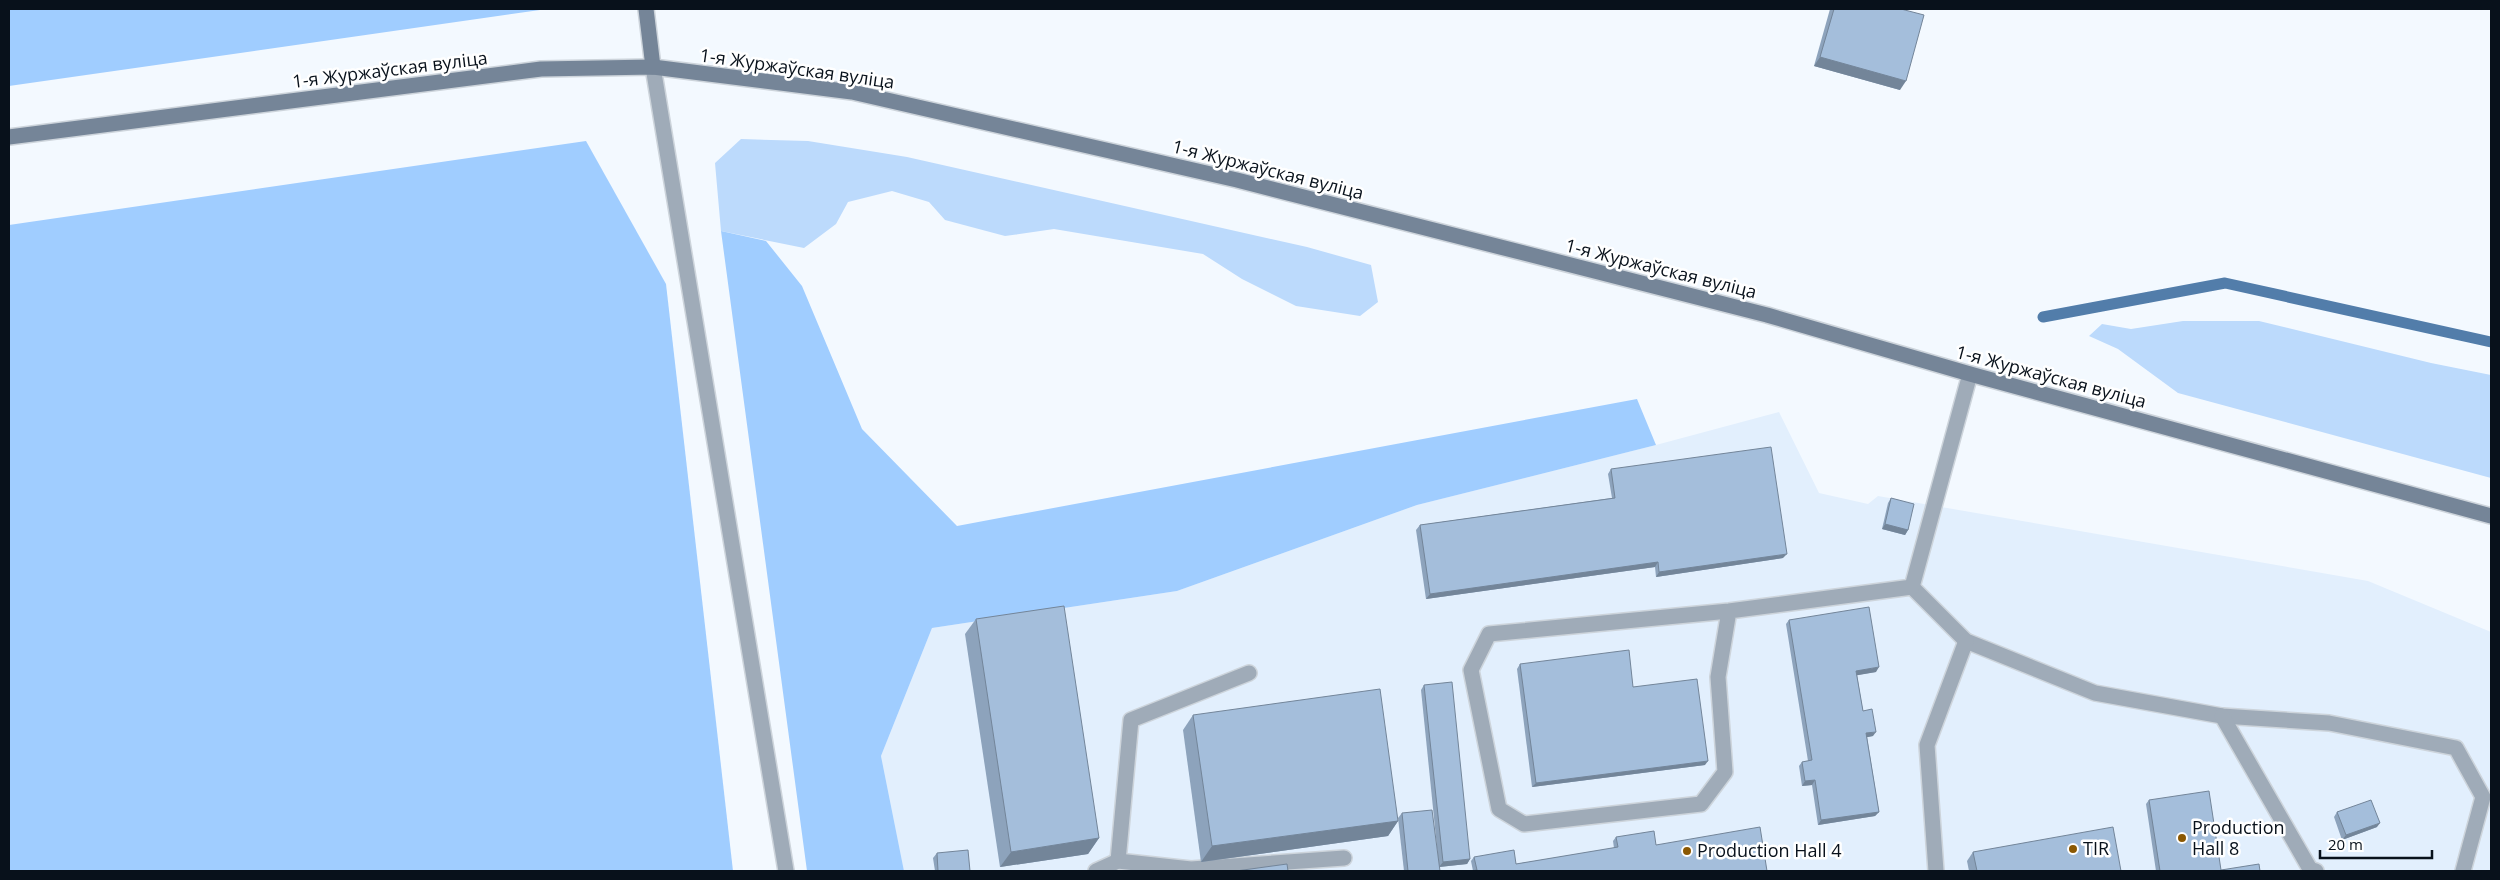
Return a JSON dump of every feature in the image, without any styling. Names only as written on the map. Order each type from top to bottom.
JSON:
[{"type":"street","points":[[646,9],[653,68]]},
{"type":"street","name":"1-я Журжаўская вуліца","points":[[9,136],[541,69],[653,68],[852,92],[1228,178],[1767,315],[1970,374],[2491,516]]},
{"type":"lane","points":[[653,68],[786,871]]},
{"type":"lane","points":[[1912,587],[1970,374]]},
{"type":"lane","points":[[1729,610],[1718,677],[1725,772],[1701,804],[1524,824],[1499,809],[1472,670],[1489,634],[1729,610],[1912,587]]},
{"type":"lane","points":[[1912,587],[1966,641],[2095,693],[2222,716],[2329,723],[2456,748],[2482,797],[2464,871]]},
{"type":"lane","points":[[1936,871],[1927,745],[1966,641]]},
{"type":"lane","points":[[1118,861],[1131,720],[1249,673]]},
{"type":"lane","points":[[2222,716],[2310,869],[2316,871]]},
{"type":"lane","points":[[1096,871],[1118,861],[1191,869],[1344,858]]},
{"type":"shaded area","points":[[9,9],[547,9],[9,86]]},
{"type":"shaded area","points":[[741,139],[808,141],[907,157],[1307,247],[1371,265],[1378,302],[1360,316],[1296,306],[1242,279],[1203,254],[1054,229],[1005,236],[945,220],[929,202],[892,191],[848,202],[836,224],[804,248],[721,231],[715,163]]},
{"type":"shaded area","points":[[586,141],[666,284],[733,871],[9,871],[9,225]]},
{"type":"shaded area","points":[[721,231],[766,241],[802,286],[862,429],[957,526],[1637,399],[1656,445],[1417,505],[1177,591],[932,628],[881,756],[904,871],[807,871]]},
{"type":"shaded area","points":[[2183,321],[2259,321],[2431,363],[2491,375],[2491,478],[2178,393],[2118,349],[2089,336],[2102,324],[2131,329]]},
{"type":"shaded area","points":[[1779,412],[1819,493],[1868,504],[1878,496],[2368,581],[2491,632],[2491,871],[904,871],[881,756],[932,628],[1177,591],[1417,505]]},
{"type":"building","points":[[1834,9],[1901,9],[1924,15],[1906,81],[1820,57]]},
{"type":"building","points":[[1771,447],[1787,554],[1659,572],[1658,562],[1430,594],[1420,525],[1615,498],[1611,469]]},
{"type":"building","points":[[1891,498],[1914,504],[1908,530],[1885,524]]},
{"type":"building","points":[[1064,606],[1099,838],[1011,852],[976,619]]},
{"type":"building","points":[[1869,607],[1879,667],[1856,671],[1863,711],[1872,709],[1876,732],[1866,733],[1879,812],[1821,820],[1815,780],[1805,781],[1802,762],[1812,760],[1789,620]]},
{"type":"building","points":[[1629,650],[1633,687],[1697,679],[1708,761],[1536,783],[1520,664]]},
{"type":"building","points":[[1452,682],[1470,859],[1443,862],[1424,685]]},
{"type":"building","points":[[1380,689],[1398,821],[1212,846],[1193,715]]},
{"type":"building","name":"Production Hall 8","points":[[2209,791],[2221,870],[2259,864],[2260,871],[2160,871],[2149,800]]},
{"type":"building","points":[[2371,800],[2380,823],[2346,835],[2337,812]]},
{"type":"building","points":[[1432,810],[1440,871],[1408,871],[1402,813]]},
{"type":"building","name":"Production Hall 4","points":[[1760,827],[1767,871],[1472,871],[1477,870],[1474,857],[1514,850],[1516,864],[1618,847],[1616,837],[1654,831],[1656,845]]},
{"type":"building","name":"TIR","points":[[2113,827],[2121,871],[1977,871],[1973,852]]},
{"type":"building","points":[[968,850],[970,871],[938,871],[937,853]]},
{"type":"building","points":[[1287,864],[1288,871],[1236,871]]},
{"type":"waterway","points":[[2043,317],[2225,283],[2491,342]]},
{"type":"place","name":"Production Hall 8","points":[[2182,838]]},
{"type":"place","name":"TIR","points":[[2073,849]]},
{"type":"place","name":"Production Hall 4","points":[[1687,851]]}]
